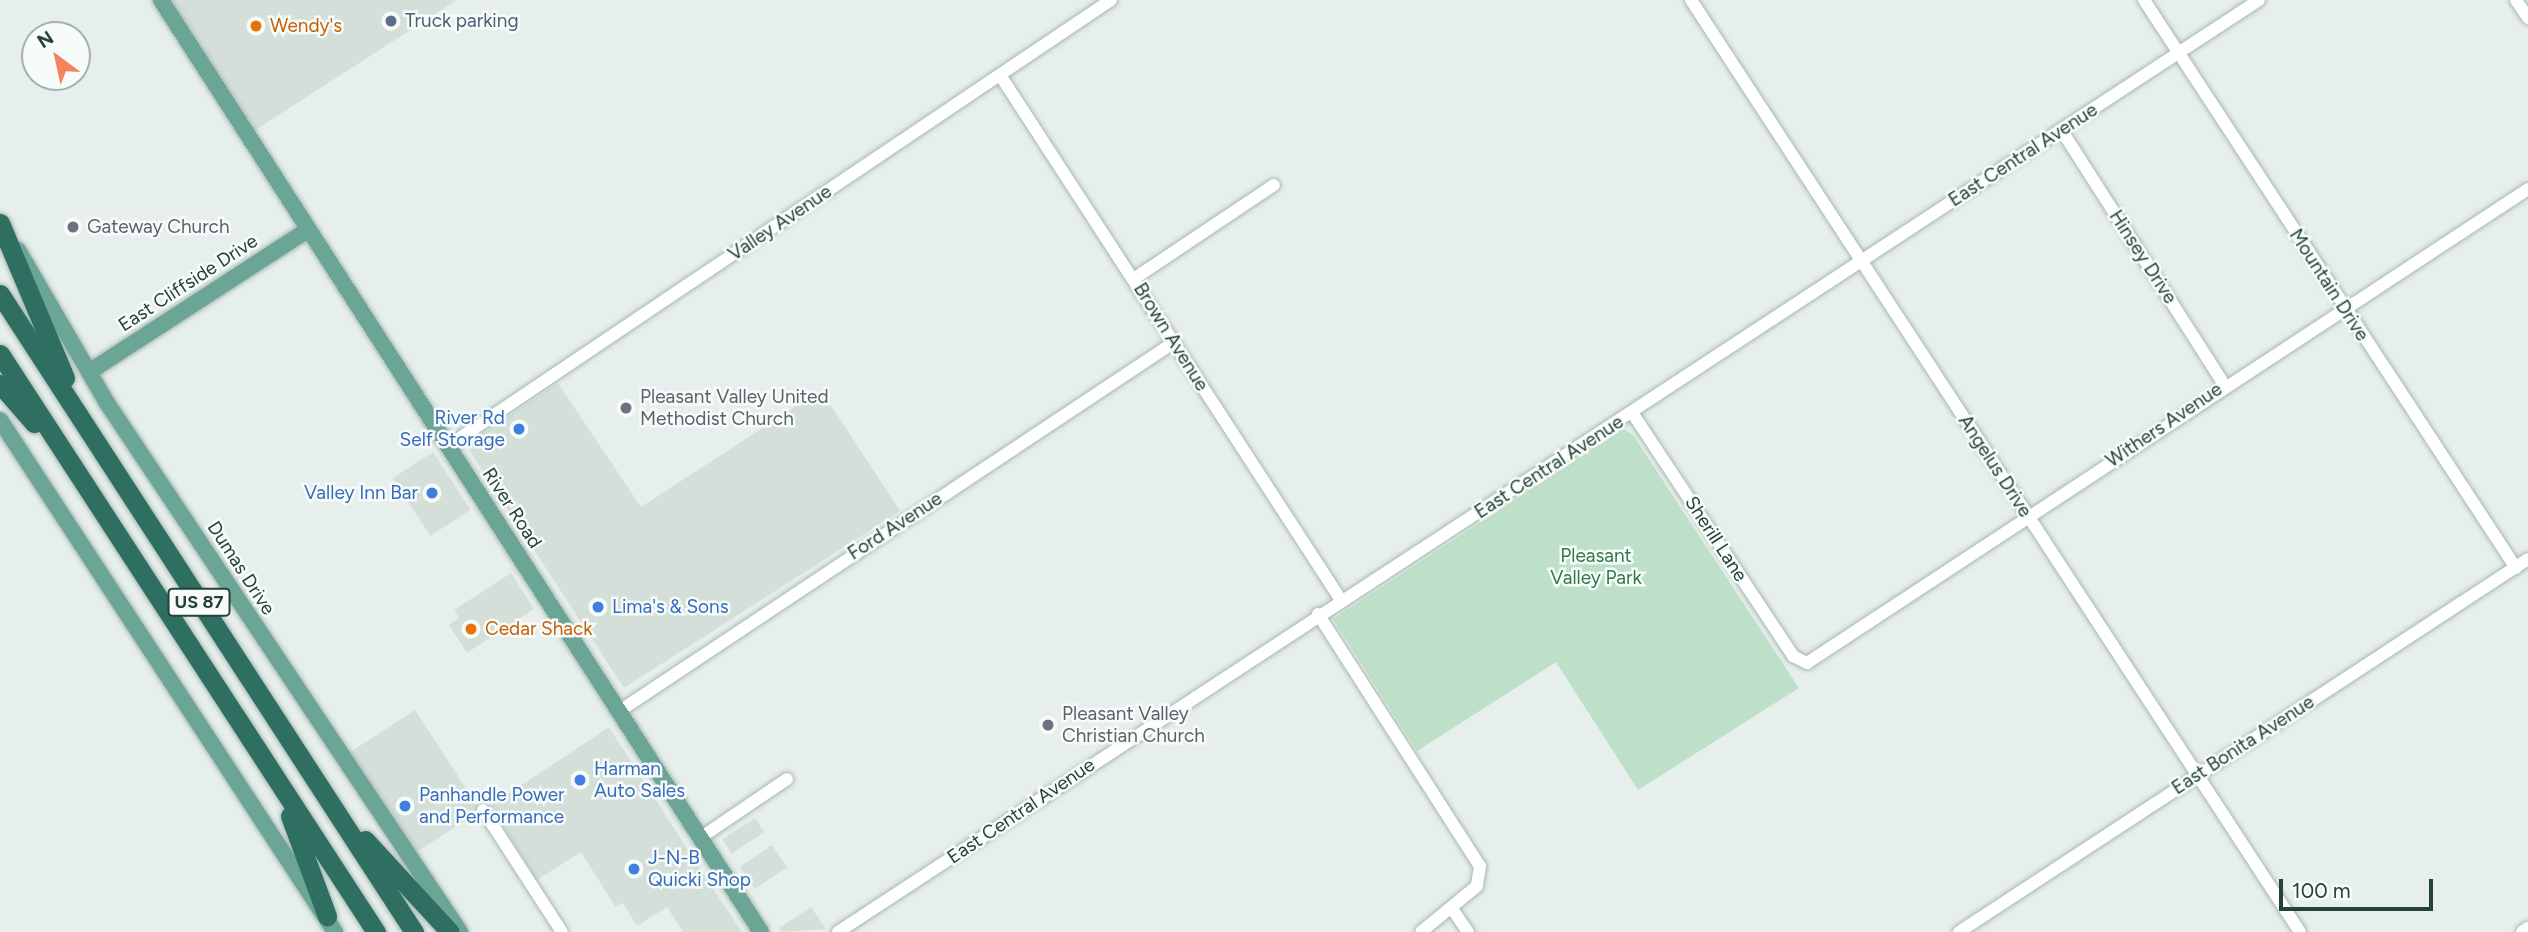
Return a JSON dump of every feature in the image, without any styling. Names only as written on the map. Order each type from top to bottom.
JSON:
[{"type":"highway","points":[[0,221],[83,421]]},
{"type":"highway","name":"US 87","points":[[0,294],[414,932]]},
{"type":"highway","name":"US 87","points":[[0,354],[376,932]]},
{"type":"highway","points":[[0,384],[74,467]]},
{"type":"highway","points":[[236,716],[295,825],[331,924]]},
{"type":"highway","points":[[315,782],[450,932]]},
{"type":"main road","name":"River Road","points":[[161,0],[761,932]]},
{"type":"main road","name":"Dumas Drive","points":[[0,221],[89,372],[460,932]]},
{"type":"main road","name":"East Cliffside Drive","points":[[89,372],[309,229]]},
{"type":"main road","points":[[1,425],[331,924]]},
{"type":"street","name":"Valley Avenue","points":[[448,446],[1111,0]]},
{"type":"street","name":"Angelus Drive","points":[[1691,0],[2300,932]]},
{"type":"street","name":"Mountain Drive","points":[[2144,0],[2516,568]]},
{"type":"street","name":"East Central Avenue","points":[[838,932],[1318,614],[1633,414],[1861,260],[2259,0]]},
{"type":"street","points":[[2516,0],[2528,18]]},
{"type":"street","name":"Brown Avenue","points":[[1000,75],[1135,278],[1173,342],[1341,600]]},
{"type":"street","name":"Hinsey Drive","points":[[2062,131],[2224,384]]},
{"type":"street","points":[[1135,278],[1273,185]]},
{"type":"street","name":"Withers Avenue","points":[[1802,662],[2028,517],[2224,384],[2528,189]]},
{"type":"street","name":"Ford Avenue","points":[[618,712],[1173,342]]},
{"type":"street","name":"Sherill Lane","points":[[1633,414],[1802,662]]},
{"type":"street","name":"East Bonita Avenue","points":[[1959,932],[2528,559]]},
{"type":"street","points":[[1318,614],[1475,857],[1481,876],[1454,909],[1421,932]]},
{"type":"street","points":[[701,838],[787,779]]},
{"type":"street","points":[[483,810],[562,932]]},
{"type":"street","points":[[1454,909],[1468,932]]},
{"type":"street","points":[[2522,932],[2528,928]]},
{"type":"shaded area","points":[[168,0],[457,0],[252,132]]},
{"type":"shaded area","points":[[558,383],[641,507],[821,390],[900,511],[624,688],[469,450],[470,442]]},
{"type":"shaded area","points":[[433,452],[471,510],[430,536],[393,478]]},
{"type":"shaded area","points":[[511,573],[534,609],[467,653],[449,625],[459,618],[454,610]]},
{"type":"shaded area","points":[[415,710],[480,811],[415,853],[350,752]]},
{"type":"shaded area","points":[[609,727],[742,932],[683,932],[667,907],[637,926],[623,903],[615,906],[581,852],[537,880],[490,806]]},
{"type":"shaded area","points":[[755,818],[764,832],[732,853],[722,839]]},
{"type":"shaded area","points":[[772,845],[787,867],[755,889],[740,867]]},
{"type":"shaded area","points":[[811,907],[826,929],[782,932],[779,928]]},
{"type":"green space","name":"Pleasant Valley Park","points":[[1623,429],[1633,435],[1799,688],[1638,790],[1556,662],[1417,751],[1333,619]]},
{"type":"place","name":"Truck parking","points":[[391,21]]},
{"type":"place","name":"Wendy's","points":[[256,26]]},
{"type":"place","name":"Gateway Church","points":[[73,227]]},
{"type":"place","name":"Pleasant Valley United Methodist Church","points":[[626,408]]},
{"type":"place","name":"River Rd Self Storage","points":[[519,429]]},
{"type":"place","name":"Valley Inn Bar","points":[[432,493]]},
{"type":"place","name":"Lima's & Sons","points":[[598,607]]},
{"type":"place","name":"Cedar Shack","points":[[471,629]]},
{"type":"place","name":"Pleasant Valley Christian Church","points":[[1048,725]]},
{"type":"place","name":"Harman Auto Sales","points":[[580,780]]},
{"type":"place","name":"Panhandle Power and Performance","points":[[405,806]]},
{"type":"place","name":"J-N-B Quicki Shop","points":[[634,869]]}]
